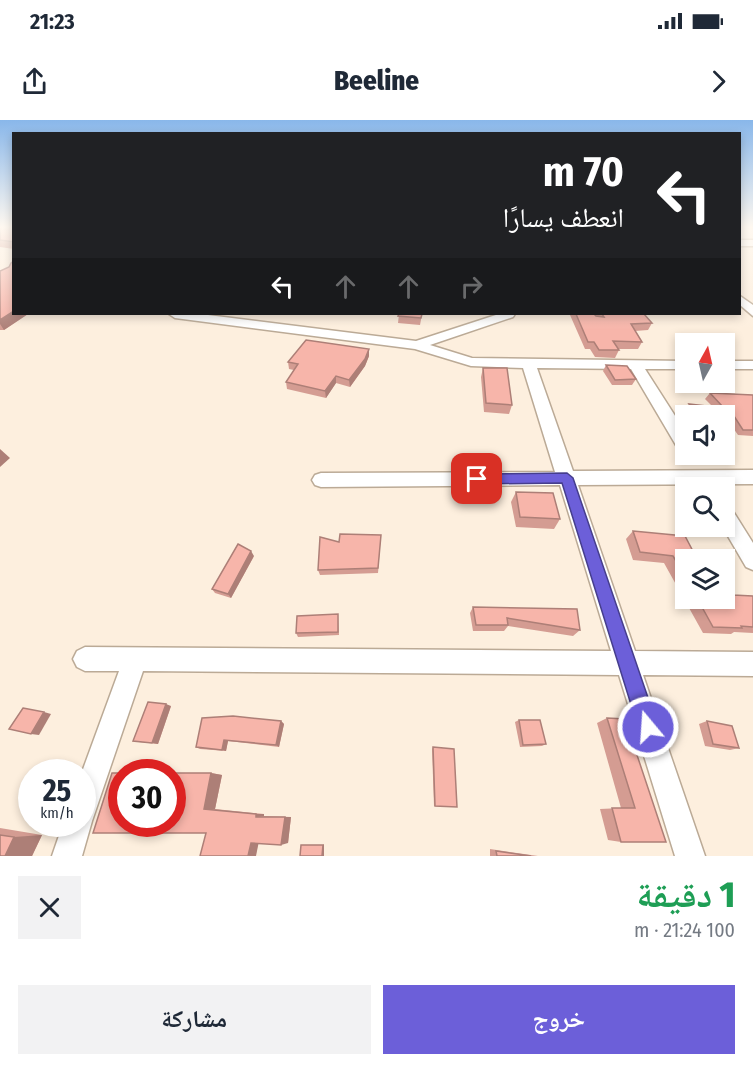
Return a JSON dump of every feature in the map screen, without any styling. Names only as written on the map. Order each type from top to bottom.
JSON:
[{"type":"street","points":[[741,300],[753,312]]},
{"type":"street","points":[[185,315],[417,345],[471,362],[675,365]]},
{"type":"street","points":[[286,328],[295,315]]},
{"type":"street","points":[[417,345],[488,317]]},
{"type":"street","points":[[529,364],[690,856]]},
{"type":"street","points":[[636,364],[675,430]]},
{"type":"street","points":[[735,365],[753,365]]},
{"type":"street","points":[[735,479],[753,477]]},
{"type":"street","points":[[321,480],[567,478],[675,481]]},
{"type":"street","points":[[735,531],[753,561]]},
{"type":"street","points":[[85,659],[753,664]]},
{"type":"street","points":[[96,771],[135,659]]},
{"type":"street","points":[[67,856],[74,837]]},
{"type":"building","points":[[11,263],[12,312],[0,320],[0,271],[9,267]]},
{"type":"building","points":[[398,315],[422,315],[421,318]]},
{"type":"building","points":[[576,315],[604,317],[603,315],[645,315],[652,323],[631,324],[642,342],[613,341],[619,350],[599,350],[594,342],[588,342]]},
{"type":"building","points":[[306,340],[369,349],[365,359],[349,380],[336,376],[325,391],[286,382],[298,364],[288,362]]},
{"type":"building","points":[[606,365],[627,366],[636,379],[615,380]]},
{"type":"building","points":[[483,368],[507,368],[512,405],[486,403]]},
{"type":"building","points":[[710,393],[753,395],[753,430],[743,430],[735,418],[735,405],[721,405]]},
{"type":"building","points":[[516,492],[553,493],[560,519],[520,517]]},
{"type":"building","points":[[633,531],[686,537],[692,549],[675,549],[675,559],[673,556],[640,552]]},
{"type":"building","points":[[340,534],[381,535],[378,568],[318,570],[320,537],[339,542]]},
{"type":"building","points":[[238,544],[251,551],[228,594],[212,589]]},
{"type":"building","points":[[735,595],[753,596],[753,627],[713,627],[703,609],[735,609]]},
{"type":"building","points":[[473,607],[577,609],[580,630],[507,618],[508,625],[476,625]]},
{"type":"building","points":[[338,614],[338,632],[296,633],[297,616]]},
{"type":"building","points":[[148,702],[166,704],[152,743],[133,741]]},
{"type":"building","points":[[23,708],[44,712],[31,734],[9,729]]},
{"type":"building","points":[[233,716],[281,721],[276,745],[224,740],[222,750],[196,747],[202,718]]},
{"type":"building","points":[[607,718],[625,719],[666,842],[621,842],[612,808],[635,808]]},
{"type":"building","points":[[519,720],[540,720],[546,744],[523,745]]},
{"type":"building","points":[[707,721],[732,726],[739,748],[713,744]]},
{"type":"building","points":[[433,747],[454,749],[457,807],[435,806]]},
{"type":"building","points":[[186,773],[211,773],[204,809],[256,814],[256,817],[285,817],[281,845],[251,843],[248,856],[200,856],[206,833],[186,833]]},
{"type":"building","points":[[108,786],[108,833],[96,833],[96,824]]},
{"type":"building","points":[[0,835],[14,837],[5,856],[0,856]]},
{"type":"building","points":[[301,845],[323,845],[322,856],[300,856]]},
{"type":"building","points":[[496,851],[531,856],[497,856]]},
{"type":"route","points":[[477,479],[567,478],[648,727]]}]
